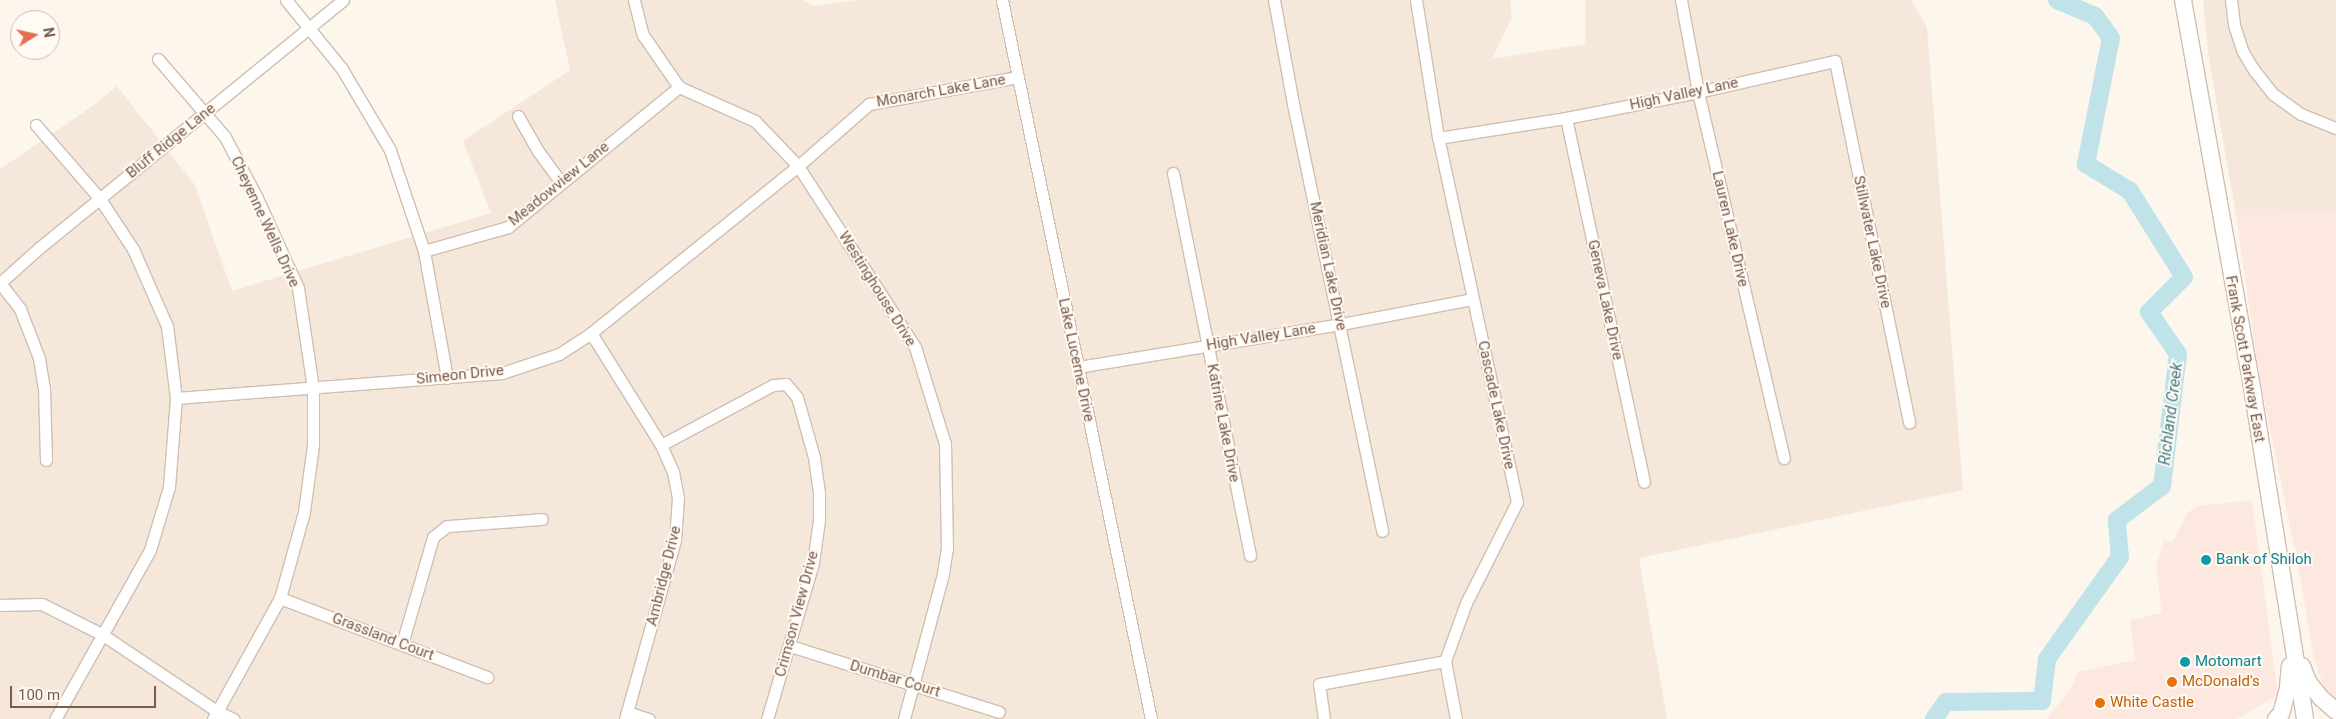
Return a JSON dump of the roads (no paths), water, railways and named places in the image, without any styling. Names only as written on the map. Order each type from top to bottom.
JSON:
[{"type":"main road","name":"Frank Scott Parkway East","points":[[2183,0],[2253,394],[2305,719]]},
{"type":"main road","points":[[2292,642],[2309,683],[2325,702],[2336,711]]},
{"type":"main road","points":[[2276,719],[2281,714],[2288,687],[2292,642]]},
{"type":"street","points":[[286,0],[342,70],[390,150],[424,251],[447,378]]},
{"type":"street","name":"Bluff Ridge Lane","points":[[0,283],[343,0]]},
{"type":"street","points":[[634,0],[643,35],[678,87]]},
{"type":"street","name":"Lake Lucerne Drive","points":[[1002,0],[1151,719]]},
{"type":"street","name":"Meridian Lake Drive","points":[[1274,0],[1293,104],[1341,324],[1382,531]]},
{"type":"street","name":"Cascade Lake Drive","points":[[1416,0],[1438,138],[1517,502],[1466,603],[1445,661]]},
{"type":"street","name":"Lauren Lake Drive","points":[[1681,0],[1698,92],[1784,458]]},
{"type":"street","points":[[2231,0],[2234,25],[2243,52],[2268,88],[2301,114],[2336,128]]},
{"type":"street","name":"Cheyenne Wells Drive","points":[[158,59],[225,137],[257,198],[298,288],[313,388],[313,445],[304,512],[280,598],[216,716]]},
{"type":"street","name":"High Valley Lane","points":[[1438,138],[1566,118],[1698,92],[1835,61]]},
{"type":"street","name":"Stillwater Lake Drive","points":[[1835,61],[1909,422]]},
{"type":"street","name":"Monarch Lake Lane","points":[[798,166],[869,104],[1018,77]]},
{"type":"street","name":"Westinghouse Drive","points":[[678,87],[754,121],[798,166],[915,347],[944,444],[947,548],[943,574],[904,719]]},
{"type":"street","name":"Meadowview Lane","points":[[424,251],[508,228],[678,87]]},
{"type":"street","points":[[518,116],[538,151],[561,183]]},
{"type":"street","name":"Geneva Lake Drive","points":[[1566,118],[1644,482]]},
{"type":"street","points":[[36,126],[100,199],[133,249],[166,326],[176,398],[169,487],[150,550],[55,719]]},
{"type":"street","name":"Simeon Drive","points":[[176,398],[502,373],[560,354],[591,332],[798,166]]},
{"type":"street","name":"Katrine Lake Drive","points":[[1173,173],[1250,555]]},
{"type":"street","points":[[0,283],[20,309],[39,358],[44,388],[46,460]]},
{"type":"street","name":"High Valley Lane","points":[[1078,368],[1208,344],[1341,324],[1472,299]]},
{"type":"street","name":"Ambridge Drive","points":[[591,332],[661,445],[675,478],[678,525],[626,716]]},
{"type":"street","name":"Crimson View Drive","points":[[661,445],[772,385],[786,384],[797,397],[814,457],[819,493],[819,520],[814,563],[767,719]]},
{"type":"street","points":[[402,644],[432,537],[447,526],[542,519]]},
{"type":"street","name":"Grassland Court","points":[[280,598],[487,678]]},
{"type":"street","points":[[0,605],[42,604],[103,635],[216,716],[234,719]]},
{"type":"street","name":"Dumbar Court","points":[[790,646],[999,712]]},
{"type":"street","points":[[1324,719],[1318,684],[1445,661],[1456,719]]},
{"type":"street","points":[[626,716],[649,719]]},
{"type":"waterway","name":"Richland Creek","points":[[1934,719],[1946,702],[2042,701],[2047,659],[2120,557],[2117,520],[2162,486],[2178,354],[2149,312],[2184,277],[2130,191],[2086,164],[2111,38],[2095,16],[2057,0]]},
{"type":"place","name":"Bank of Shiloh","points":[[2206,560]]},
{"type":"place","name":"Motomart","points":[[2185,662]]},
{"type":"place","name":"McDonald's","points":[[2172,682]]},
{"type":"place","name":"White Castle","points":[[2100,703]]}]
